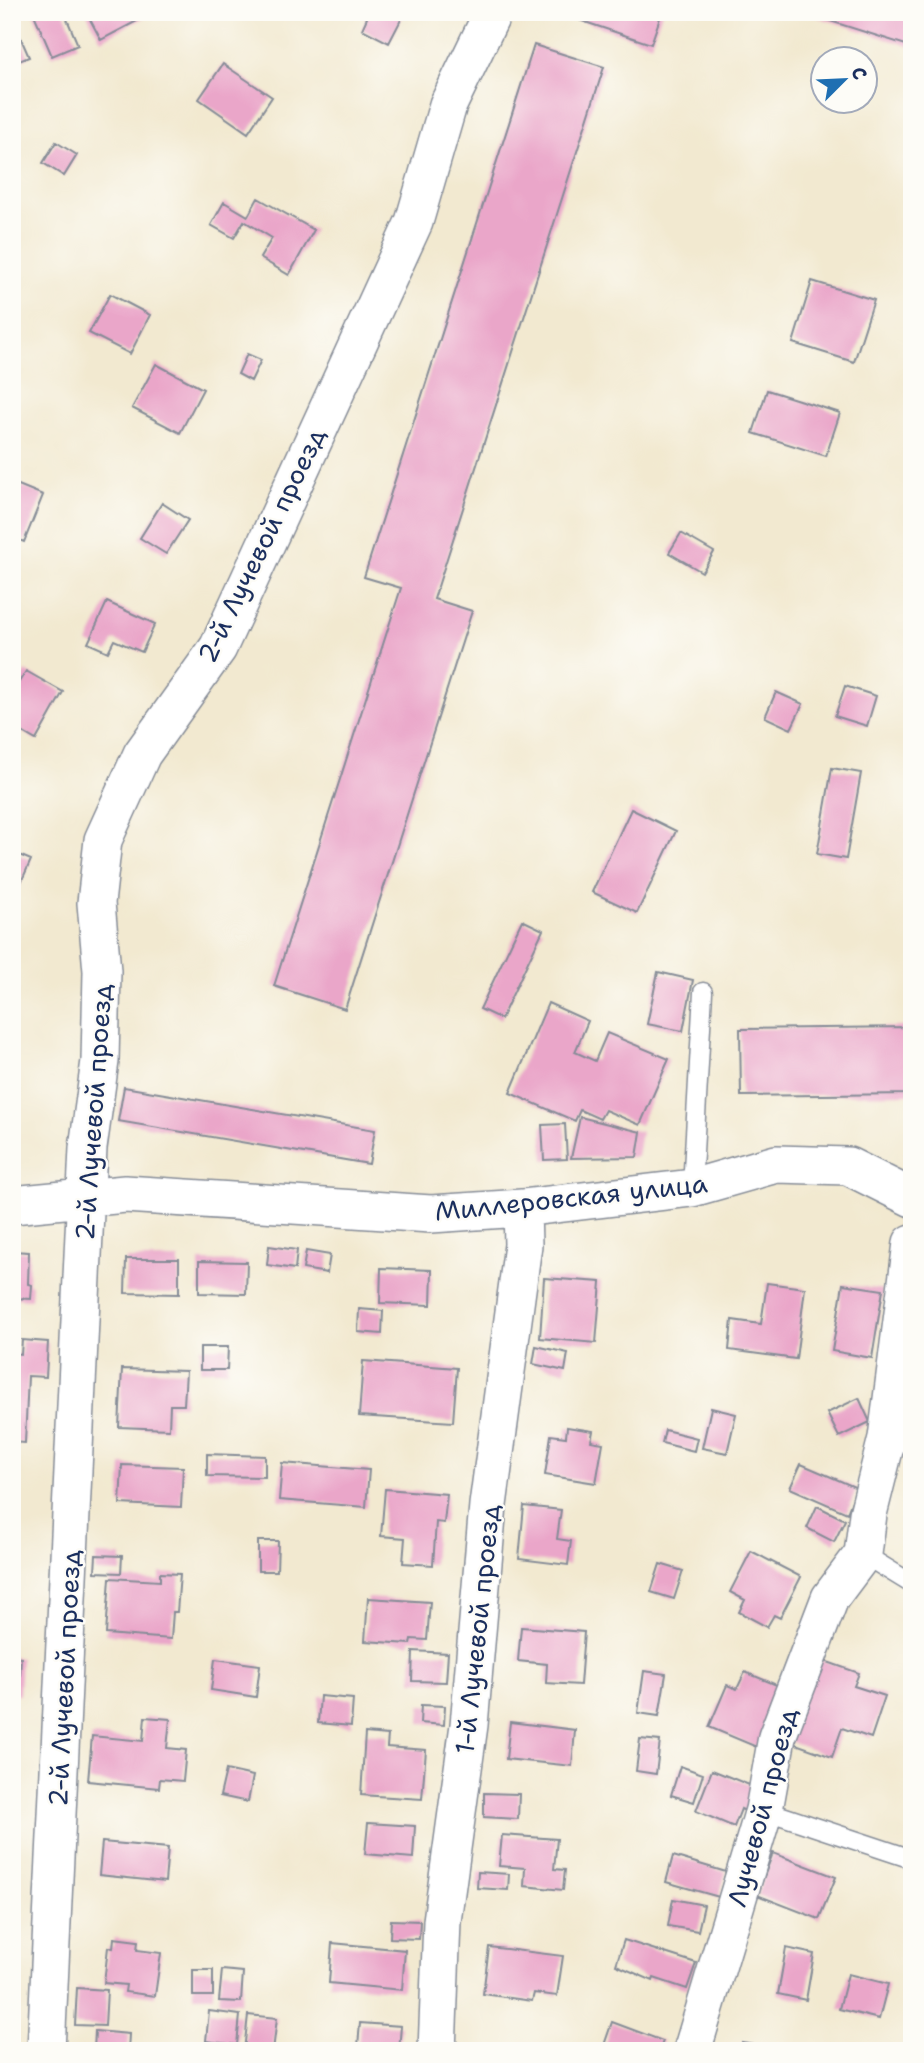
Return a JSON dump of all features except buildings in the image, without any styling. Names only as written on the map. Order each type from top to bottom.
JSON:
[{"type":"street","name":"2-й Лучевой проезд","points":[[46,2051],[88,1148],[100,1061],[102,971],[96,903],[103,840],[142,754],[218,648],[414,222],[448,105],[493,12]]},
{"type":"street","name":"Миллеровская улица","points":[[12,1205],[125,1194],[431,1214],[522,1208],[692,1188],[776,1164],[848,1166],[912,1198]]},
{"type":"street","name":"1-й Лучевой проезд","points":[[437,2051],[442,1921],[469,1726],[488,1505],[523,1245],[522,1208]]},
{"type":"street","name":"Лучевой проезд","points":[[692,2051],[764,1810],[777,1737],[831,1598],[863,1555],[868,1514],[887,1438],[912,1243]]},
{"type":"lane","points":[[692,1188],[703,992]]},
{"type":"lane","points":[[863,1555],[912,1584]]},
{"type":"lane","points":[[764,1810],[912,1859]]}]
